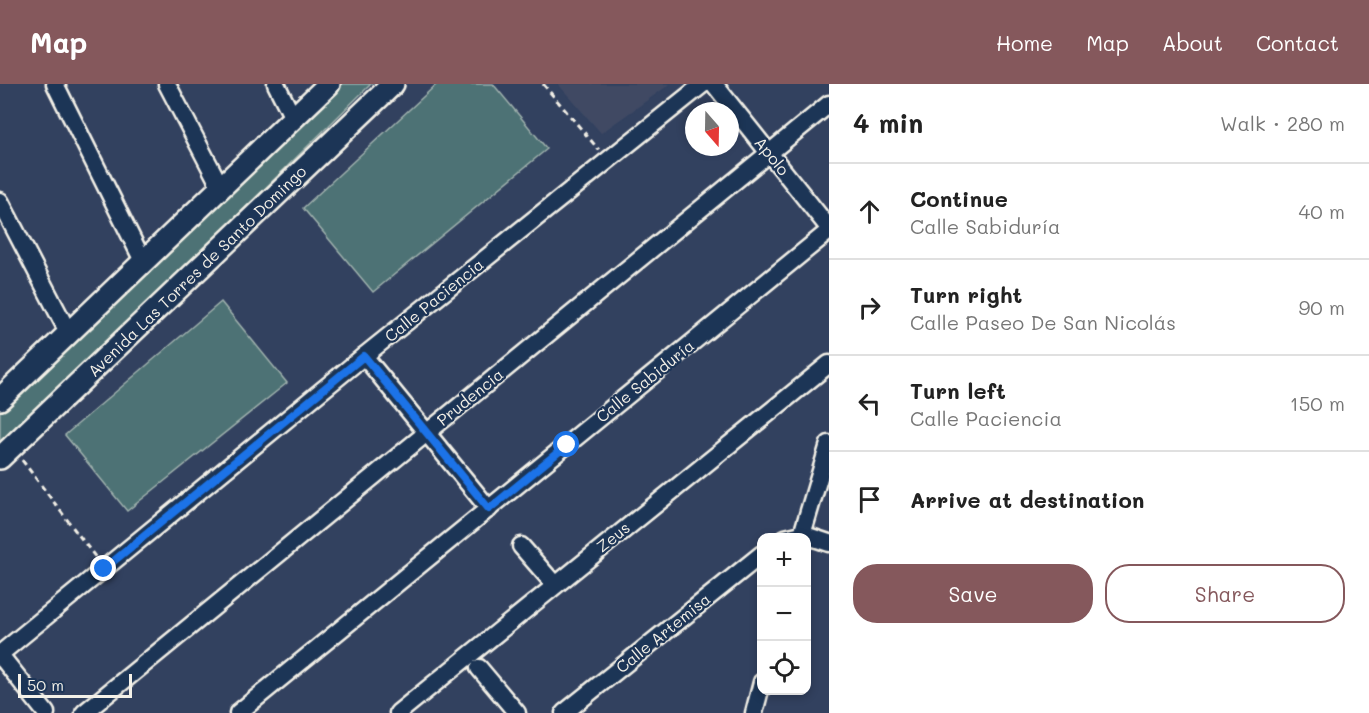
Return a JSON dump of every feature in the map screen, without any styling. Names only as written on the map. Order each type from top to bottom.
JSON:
[{"type":"street","points":[[55,84],[144,263]]},
{"type":"street","points":[[167,84],[221,188]]},
{"type":"street","points":[[276,84],[293,118]]},
{"type":"street","points":[[0,399],[329,84]]},
{"type":"street","name":"Avenida Las Torres de Santo Domingo","points":[[6,452],[393,84]]},
{"type":"street","name":"Calle Paciencia","points":[[0,655],[364,356],[703,84]]},
{"type":"street","name":"Apolo","points":[[714,84],[829,229]]},
{"type":"street","name":"Prudencia","points":[[84,713],[829,104]]},
{"type":"street","points":[[0,201],[69,334]]},
{"type":"street","name":"Calle Sabiduría","points":[[238,713],[829,229]]},
{"type":"street","points":[[364,356],[489,509]]},
{"type":"street","name":"Zeus","points":[[398,713],[554,584],[829,364]]},
{"type":"street","points":[[797,533],[829,444]]},
{"type":"street","points":[[811,539],[829,543]]},
{"type":"street","points":[[521,546],[554,584]]},
{"type":"street","name":"Calle Artemisa","points":[[564,713],[757,558]]},
{"type":"street","points":[[0,655],[46,713]]},
{"type":"street","points":[[479,668],[517,713]]},
{"type":"street","points":[[741,713],[755,707]]},
{"type":"path","points":[[543,84],[608,161]]},
{"type":"path","points":[[6,452],[104,569]]},
{"type":"shaded area","points":[[558,84],[670,84],[601,133]]},
{"type":"green space","points":[[342,84],[371,84],[0,449],[0,409],[193,220]]},
{"type":"green space","points":[[437,84],[493,84],[547,149],[373,292],[303,208]]},
{"type":"green space","points":[[221,302],[287,383],[127,511],[65,435]]},
{"type":"route","points":[[104,569],[364,356],[489,509],[567,445]]}]
